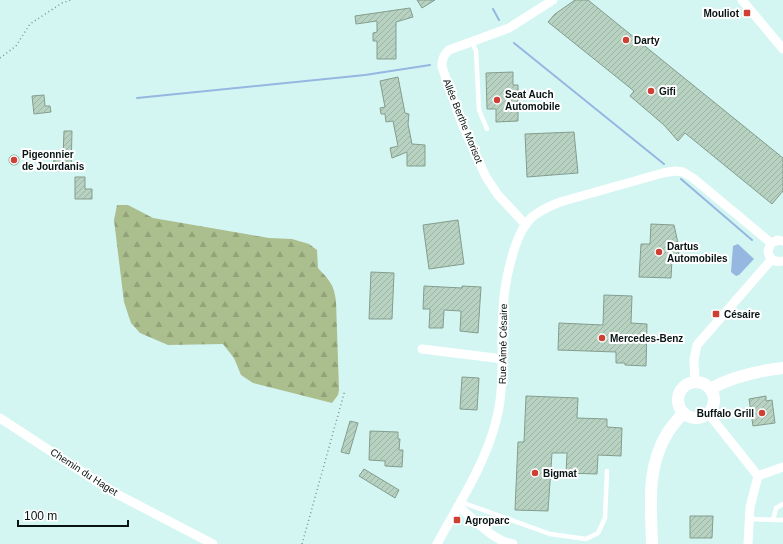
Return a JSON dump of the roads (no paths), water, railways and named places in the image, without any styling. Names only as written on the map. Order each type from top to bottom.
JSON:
[{"type":"street","name":"Allée Berthe Morisot","points":[[526,224],[498,195],[486,177],[462,124],[442,67],[444,56],[449,50],[509,28],[553,0]]},
{"type":"street","points":[[742,0],[783,49]]},
{"type":"street","name":"Rue Aimé Césaire","points":[[437,544],[483,458],[491,439],[502,390],[503,310],[510,262],[517,240],[526,224],[538,213],[560,202],[663,173],[680,171],[693,178],[771,243]]},
{"type":"street","points":[[783,241],[778,240],[771,243],[768,251],[772,259],[776,262],[783,261]]},
{"type":"street","points":[[695,383],[694,360],[697,345],[772,259]]},
{"type":"street","points":[[422,349],[503,360]]},
{"type":"street","points":[[710,389],[741,375],[783,368]]},
{"type":"street","points":[[695,383],[703,384],[710,389],[713,402],[708,413],[697,418],[690,417],[683,413],[679,406],[679,394],[687,385],[695,383]]},
{"type":"street","points":[[652,544],[651,478],[662,444],[668,432],[683,413]]},
{"type":"street","points":[[708,413],[758,476]]},
{"type":"street","name":"Chemin du Haget","points":[[0,418],[113,492],[213,544]]},
{"type":"street","points":[[758,476],[783,467]]},
{"type":"street","points":[[748,544],[748,519],[758,476]]},
{"type":"street","points":[[459,504],[493,537],[504,543],[513,544]]},
{"type":"lane","points":[[472,42],[476,51],[479,110],[487,129]]},
{"type":"lane","points":[[459,504],[550,534],[586,540],[598,533],[605,518],[607,472]]},
{"type":"lane","points":[[773,520],[776,508],[783,504]]},
{"type":"lane","points":[[748,519],[783,520]]},
{"type":"water","points":[[738,244],[754,259],[739,275],[736,276],[731,272],[733,246]]},
{"type":"waterway","points":[[493,9],[499,20]]},
{"type":"waterway","points":[[514,43],[664,164]]},
{"type":"waterway","points":[[137,98],[365,75],[430,65]]},
{"type":"waterway","points":[[681,179],[752,240]]},
{"type":"place","name":"Mouliot","points":[[747,13]]},
{"type":"place","name":"Darty","points":[[626,40]]},
{"type":"place","name":"Gifi","points":[[651,91]]},
{"type":"place","name":"Seat Auch Automobile","points":[[497,100]]},
{"type":"place","name":"Pigeonnier de Jourdanis","points":[[14,160]]},
{"type":"place","name":"Dartus Automobiles","points":[[659,252]]},
{"type":"place","name":"Césaire","points":[[716,314]]},
{"type":"place","name":"Mercedes-Benz","points":[[602,338]]},
{"type":"place","name":"Buffalo Grill","points":[[762,413]]},
{"type":"place","name":"Bigmat","points":[[535,473]]},
{"type":"place","name":"Agroparc","points":[[457,520]]}]
